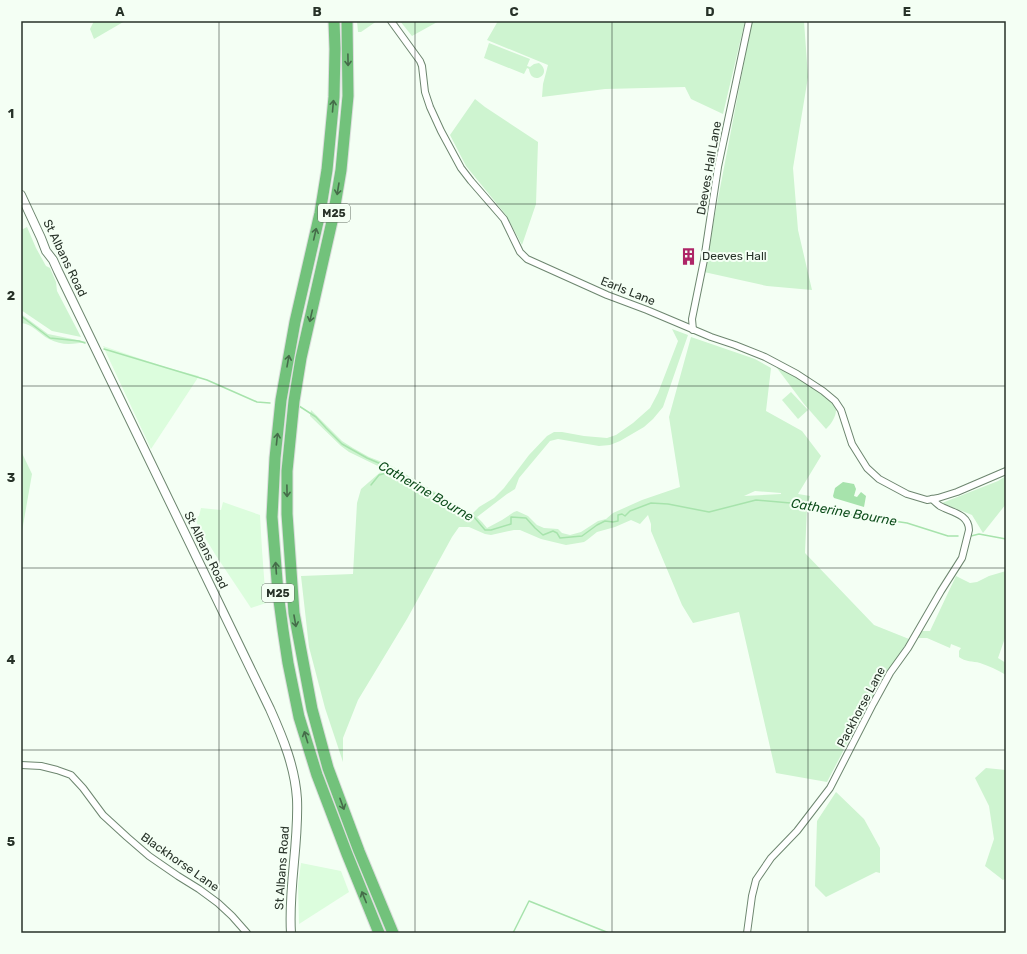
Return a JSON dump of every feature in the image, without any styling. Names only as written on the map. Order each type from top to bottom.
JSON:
[{"type":"highway","name":"M25","points":[[334,21],[334,97],[327,170],[320,213],[294,329],[281,404],[275,458],[272,517],[278,593],[288,663],[299,717],[317,775],[346,854],[379,933]]},
{"type":"highway","name":"M25","points":[[347,21],[348,96],[341,170],[333,217],[301,358],[293,406],[287,471],[287,514],[294,613],[312,709],[328,768],[359,851],[393,933]]},
{"type":"main road","name":"St Albans Road","points":[[21,195],[42,238],[46,251],[53,260],[270,709],[286,748],[294,775],[297,799],[291,896],[291,933]]},
{"type":"street","name":"Earls Lane","points":[[391,21],[420,61],[425,92],[430,107],[461,168],[504,219],[520,252],[526,259],[607,295],[765,357],[797,374],[823,391],[835,401],[841,410],[852,444],[867,468],[879,478],[907,494],[927,500],[932,499]]},
{"type":"street","name":"Deeves Hall Lane","points":[[693,330],[692,319],[704,260],[718,167],[749,21]]},
{"type":"street","points":[[682,325],[692,319]]},
{"type":"street","points":[[932,499],[945,496],[1006,471]]},
{"type":"street","name":"Packhorse Lane","points":[[747,933],[752,896],[756,880],[771,858],[797,831],[830,788],[890,673],[908,648],[941,590],[962,558],[969,530],[966,520],[963,517],[937,505],[932,499]]},
{"type":"street","name":"Blackhorse Lane","points":[[21,765],[57,770],[71,775],[83,788],[103,815],[127,837],[149,856],[218,903],[247,933]]},
{"type":"shaded area","points":[[94,21],[125,21],[94,39],[90,29]]},
{"type":"shaded area","points":[[357,21],[377,21],[361,32],[358,32]]},
{"type":"shaded area","points":[[400,21],[439,21],[412,36]]},
{"type":"shaded area","points":[[498,21],[745,21],[723,114],[691,99],[685,87],[605,89],[542,97],[543,84],[548,65],[487,40]]},
{"type":"shaded area","points":[[752,21],[804,21],[808,77],[793,168],[798,230],[812,290],[767,286],[704,272]]},
{"type":"shaded area","points":[[489,43],[530,59],[527,66],[530,67],[539,63],[543,67],[543,74],[537,78],[531,74],[527,68],[524,74],[484,58]]},
{"type":"shaded area","points":[[475,99],[538,142],[536,204],[522,245],[506,215],[466,166],[450,135]]},
{"type":"shaded area","points":[[27,227],[46,266],[50,268],[56,282],[57,291],[81,337],[52,331],[21,310],[21,230]]},
{"type":"shaded area","points":[[21,314],[48,334],[87,342],[68,344],[58,343],[45,337],[29,325],[21,323]]},
{"type":"shaded area","points":[[672,329],[688,335],[663,407],[644,427],[610,445],[599,446],[558,439],[550,441],[519,478],[515,489],[477,517],[487,528],[517,511],[528,516],[537,525],[544,528],[558,529],[562,533],[570,535],[581,532],[598,521],[606,519],[613,513],[642,500],[680,487],[669,417],[691,337],[755,359],[771,368],[766,411],[802,431],[821,456],[798,494],[810,496],[807,508],[805,553],[874,625],[909,639],[862,715],[827,782],[776,773],[739,612],[693,623],[682,605],[651,531],[651,524],[648,515],[640,524],[631,520],[615,527],[597,532],[584,542],[566,545],[541,539],[520,530],[491,535],[469,527],[459,527],[407,619],[358,700],[343,738],[343,762],[325,708],[309,647],[301,576],[353,574],[357,503],[361,489],[384,469],[349,452],[341,446],[310,416],[311,410],[342,441],[369,457],[390,465],[472,514],[479,507],[494,498],[504,488],[529,455],[547,436],[554,432],[607,438],[616,435],[633,423],[650,408],[658,393],[678,341]],"holes":[[[755,491],[781,494],[744,496]]]},
{"type":"shaded area","points":[[103,346],[168,368],[199,376],[151,449]]},
{"type":"shaded area","points":[[780,367],[821,392],[834,405],[836,410],[835,415],[826,429],[804,404],[777,368]]},
{"type":"shaded area","points":[[791,392],[808,410],[798,419],[782,400]]},
{"type":"shaded area","points":[[21,451],[32,474],[21,537]]},
{"type":"shaded area","points":[[1006,476],[1006,504],[983,533],[972,515],[942,503],[998,481]]},
{"type":"shaded area","points":[[843,482],[854,484],[856,489],[854,496],[857,497],[861,492],[866,496],[864,507],[834,498],[835,488]]},
{"type":"shaded area","points":[[223,502],[260,515],[266,603],[251,608],[199,528],[195,518],[199,516],[201,508],[221,510]]},
{"type":"shaded area","points":[[1006,571],[1006,637],[998,658],[1006,663],[1006,675],[983,664],[961,659],[959,657],[959,651],[961,648],[951,644],[950,648],[927,638],[916,638],[921,631],[930,631],[956,576],[970,583],[977,582],[989,576]]},
{"type":"shaded area","points":[[986,768],[1006,770],[1006,878],[1003,880],[985,866],[994,839],[989,806],[975,778]]},
{"type":"shaded area","points":[[836,792],[864,819],[880,848],[880,873],[876,872],[826,897],[815,886],[817,821]]},
{"type":"shaded area","points":[[301,863],[341,871],[349,892],[299,924],[298,885]]},
{"type":"waterway","name":"Catherine Bourne","points":[[21,316],[50,338],[85,343]]},
{"type":"waterway","name":"Catherine Bourne","points":[[104,349],[207,380],[257,402],[270,403]]},
{"type":"waterway","name":"Catherine Bourne","points":[[299,406],[316,417],[342,444],[367,458],[388,467],[474,517],[485,530],[491,530],[511,524],[511,517],[526,518],[543,535],[553,531],[557,533],[560,538],[582,536],[605,521],[618,521],[618,515],[622,514],[625,516],[630,511],[651,503],[668,504],[709,512],[756,500],[813,505],[846,514],[907,523],[948,536],[958,536]]},
{"type":"waterway","points":[[371,485],[379,475],[394,471]]},
{"type":"waterway","points":[[971,536],[979,534],[1006,539]]},
{"type":"waterway","points":[[513,933],[529,901],[609,933]]},
{"type":"place","name":"Deeves Hall","points":[[689,256]]}]
